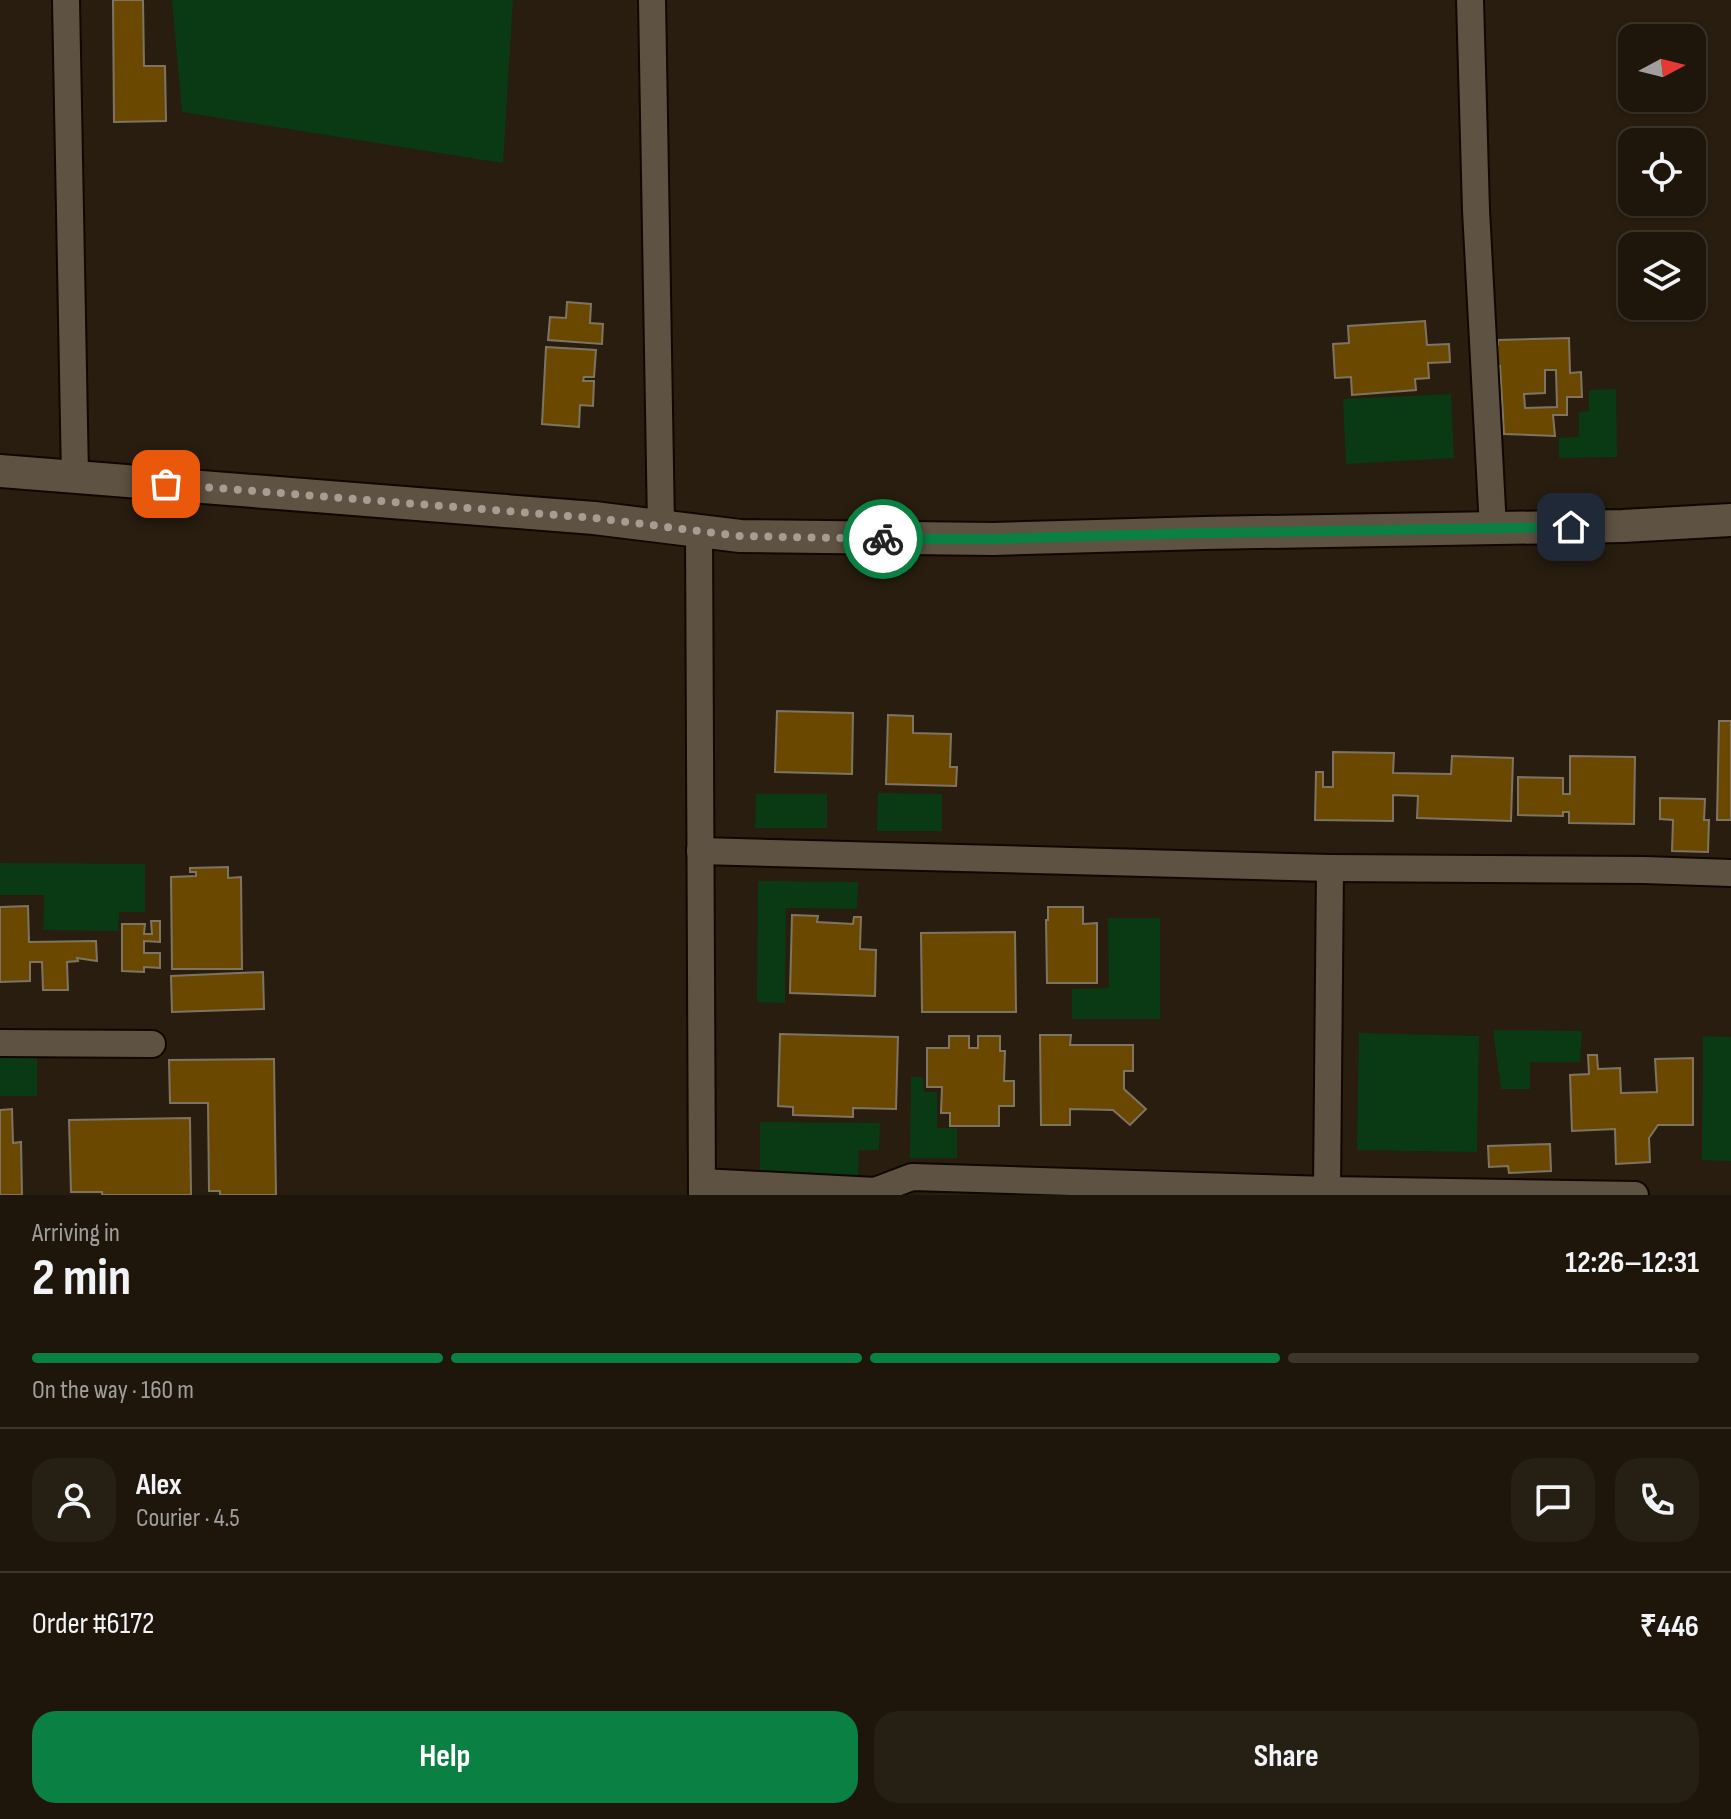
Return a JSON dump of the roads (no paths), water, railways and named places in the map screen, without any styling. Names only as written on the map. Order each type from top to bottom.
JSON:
[{"type":"street","points":[[66,0],[75,477]]},
{"type":"street","points":[[652,0],[661,526]]},
{"type":"street","points":[[1470,0],[1476,210],[1493,528]]},
{"type":"street","points":[[0,471],[594,518],[740,536],[993,539],[1623,526],[1731,520]]},
{"type":"street","points":[[699,531],[702,1188],[875,1191],[912,1177],[1327,1192],[1635,1195]]},
{"type":"street","points":[[700,851],[1330,868],[1731,873]]},
{"type":"street","points":[[1327,1192],[1330,868]]},
{"type":"street","points":[[0,1043],[152,1044]]}]
